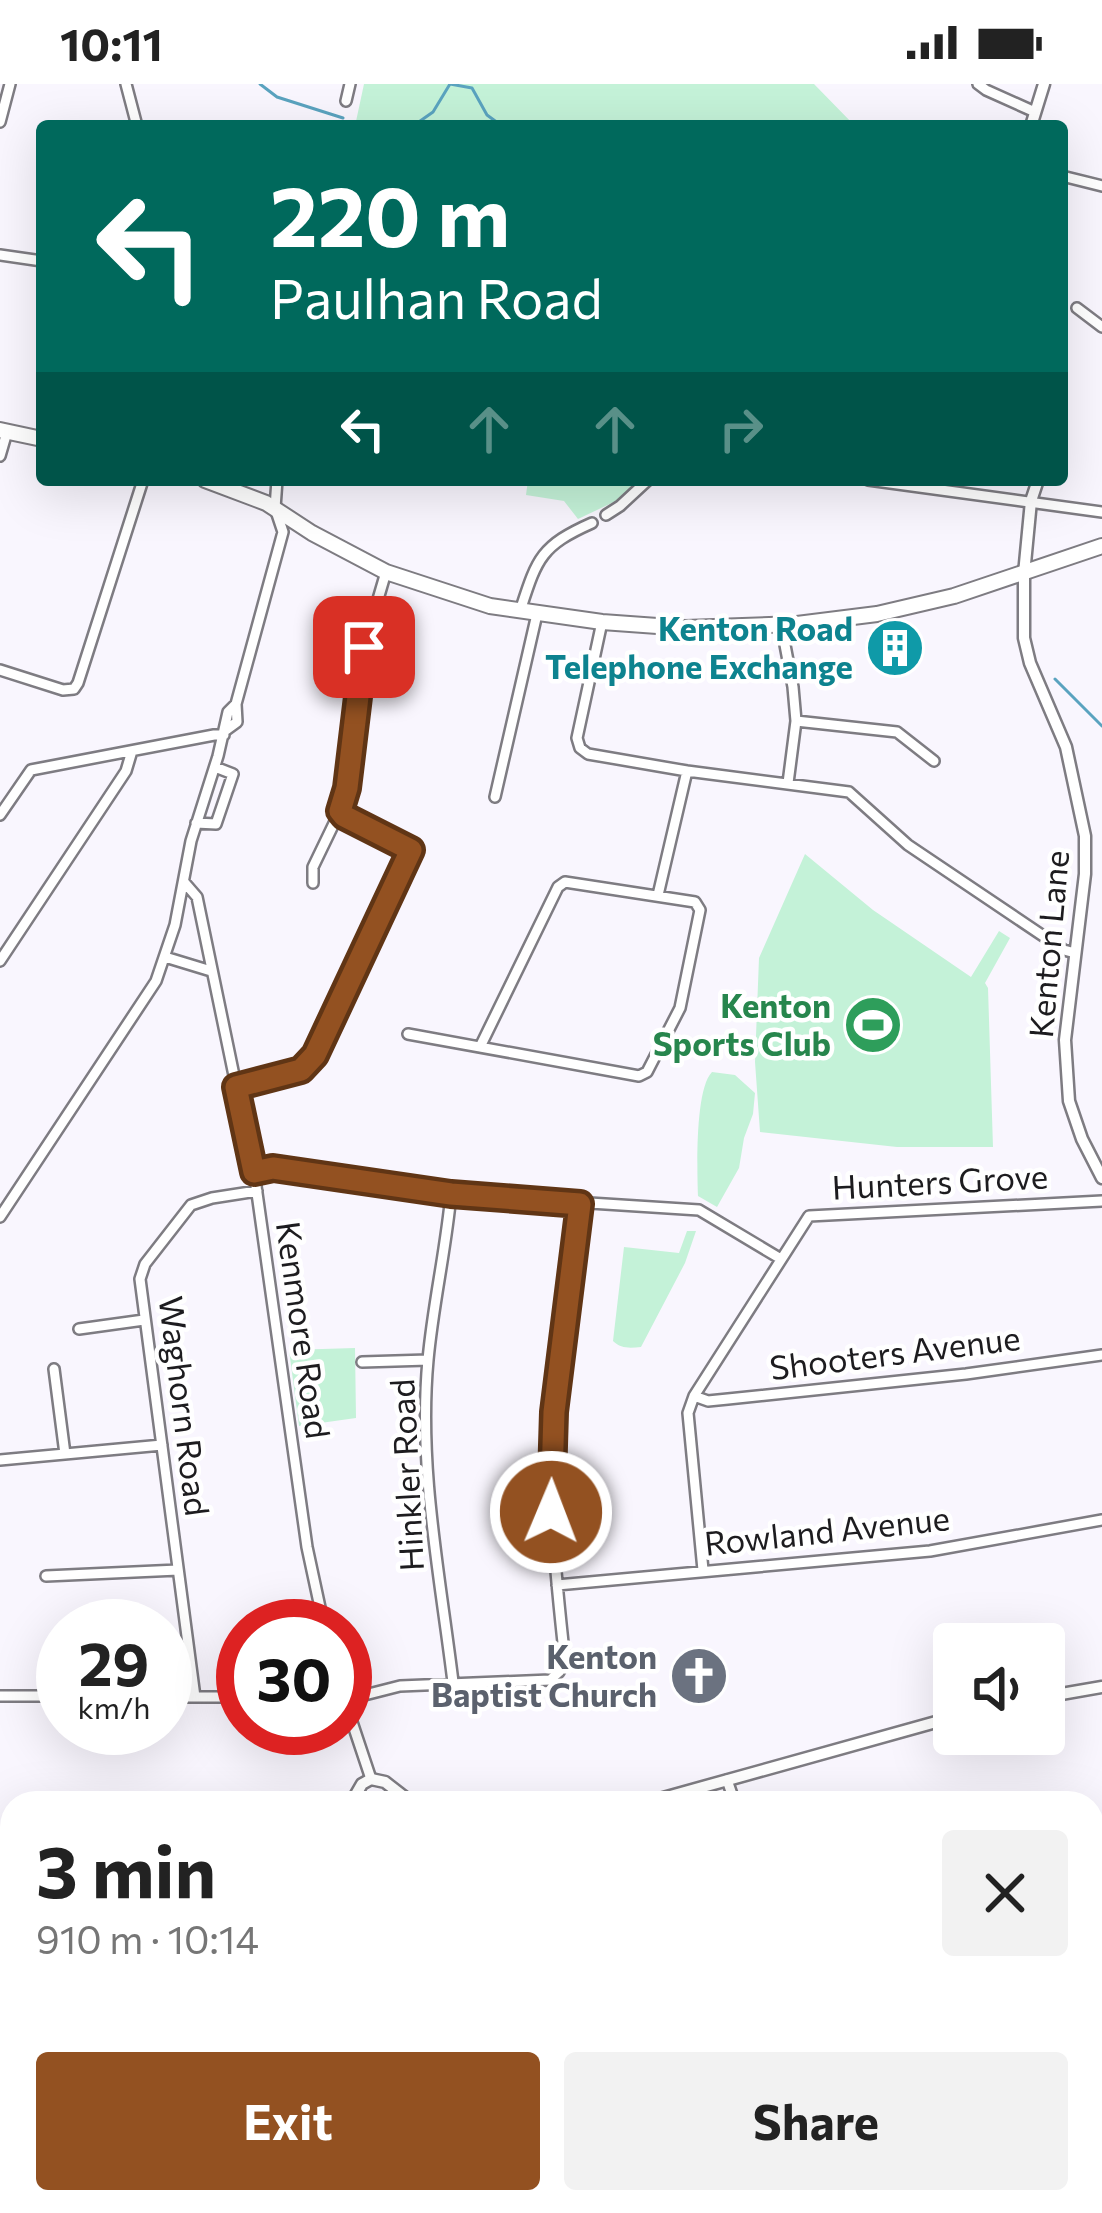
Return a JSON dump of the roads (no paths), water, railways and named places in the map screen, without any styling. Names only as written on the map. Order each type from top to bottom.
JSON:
[{"type":"main road","points":[[4,431],[36,438]]},
{"type":"main road","points":[[222,486],[275,508],[386,572],[473,602],[602,622],[685,628],[877,614],[1101,551]]},
{"type":"street","points":[[0,122],[10,84]]},
{"type":"street","points":[[126,84],[135,120]]},
{"type":"street","points":[[346,101],[350,84]]},
{"type":"street","points":[[978,84],[1035,112]]},
{"type":"street","points":[[1033,120],[1044,84]]},
{"type":"street","points":[[1068,178],[1102,186]]},
{"type":"street","points":[[0,255],[36,260]]},
{"type":"street","points":[[1077,308],[1102,327]]},
{"type":"street","points":[[0,456],[4,431]]},
{"type":"street","points":[[0,670],[74,689],[141,486]]},
{"type":"street","points":[[0,1217],[156,981],[196,823],[228,712],[236,704],[283,532],[275,508],[277,486]]},
{"type":"street","points":[[606,515],[642,486]]},
{"type":"street","points":[[915,486],[1102,512]]},
{"type":"street","name":"Kenton Lane","points":[[1036,486],[1024,574],[1024,638],[1066,747],[1092,837],[1065,1040],[1069,1101],[1102,1178]]},
{"type":"street","points":[[520,611],[538,560],[564,535],[592,523]]},
{"type":"street","points":[[314,883],[313,867],[347,788],[364,647],[386,572]]},
{"type":"street","points":[[495,797],[537,614]]},
{"type":"street","points":[[602,622],[577,738],[588,754],[849,792],[908,845],[1075,953]]},
{"type":"street","points":[[781,624],[796,721],[788,783]]},
{"type":"street","points":[[796,721],[898,732],[934,760]]},
{"type":"street","points":[[0,815],[31,770],[225,733]]},
{"type":"street","points":[[0,961],[126,771],[132,751]]},
{"type":"street","points":[[196,823],[215,824],[233,774],[215,767]]},
{"type":"street","points":[[658,895],[687,771]]},
{"type":"street","points":[[236,1087],[301,1070],[315,1055],[411,850],[340,811]]},
{"type":"street","name":"Kenmore Road","points":[[184,882],[197,897],[254,1172],[318,1599]]},
{"type":"street","points":[[408,1034],[639,1076],[646,1072],[680,1008],[700,910],[695,902],[565,882],[558,887],[480,1047]]},
{"type":"street","points":[[165,957],[211,971]]},
{"type":"street","points":[[254,1172],[273,1168],[451,1194],[699,1210],[781,1259]]},
{"type":"street","name":"Waghorn Road","points":[[195,1697],[140,1279],[145,1264],[191,1205],[257,1191]]},
{"type":"street","name":"Hinkler Road","points":[[451,1194],[428,1360],[426,1466],[454,1682]]},
{"type":"street","name":"Hunters Grove","points":[[694,1396],[809,1216],[1102,1201]]},
{"type":"street","points":[[372,1694],[400,1686],[550,1680],[565,1661],[551,1512],[554,1412],[580,1204]]},
{"type":"street","points":[[80,1328],[145,1319]]},
{"type":"street","name":"Shooters Avenue","points":[[694,1396],[728,1400],[1102,1355]]},
{"type":"street","points":[[362,1362],[428,1360]]},
{"type":"street","points":[[53,1369],[65,1454]]},
{"type":"street","points":[[694,1396],[688,1413],[703,1570]]},
{"type":"street","points":[[0,1460],[162,1444]]},
{"type":"street","name":"Rowland Avenue","points":[[557,1586],[930,1551],[1102,1520]]},
{"type":"street","points":[[46,1576],[178,1570]]},
{"type":"street","points":[[1065,1693],[1102,1687]]},
{"type":"street","points":[[0,1696],[36,1696]]},
{"type":"street","points":[[195,1697],[216,1697]]},
{"type":"street","points":[[688,1791],[933,1723]]},
{"type":"street","points":[[363,1755],[371,1779]]},
{"type":"street","points":[[358,1791],[371,1779],[397,1791]]},
{"type":"street","points":[[727,1780],[731,1791]]},
{"type":"waterway","points":[[260,84],[277,97],[343,118]]},
{"type":"waterway","points":[[422,120],[433,112],[450,84],[472,88],[494,120]]},
{"type":"waterway","points":[[1055,679],[1102,726]]},
{"type":"place","name":"Kenton Road Telephone Exchange","points":[[895,648]]},
{"type":"place","name":"Kenton Sports Club","points":[[873,1025]]},
{"type":"place","name":"Kenton Baptist Church","points":[[699,1676]]}]
